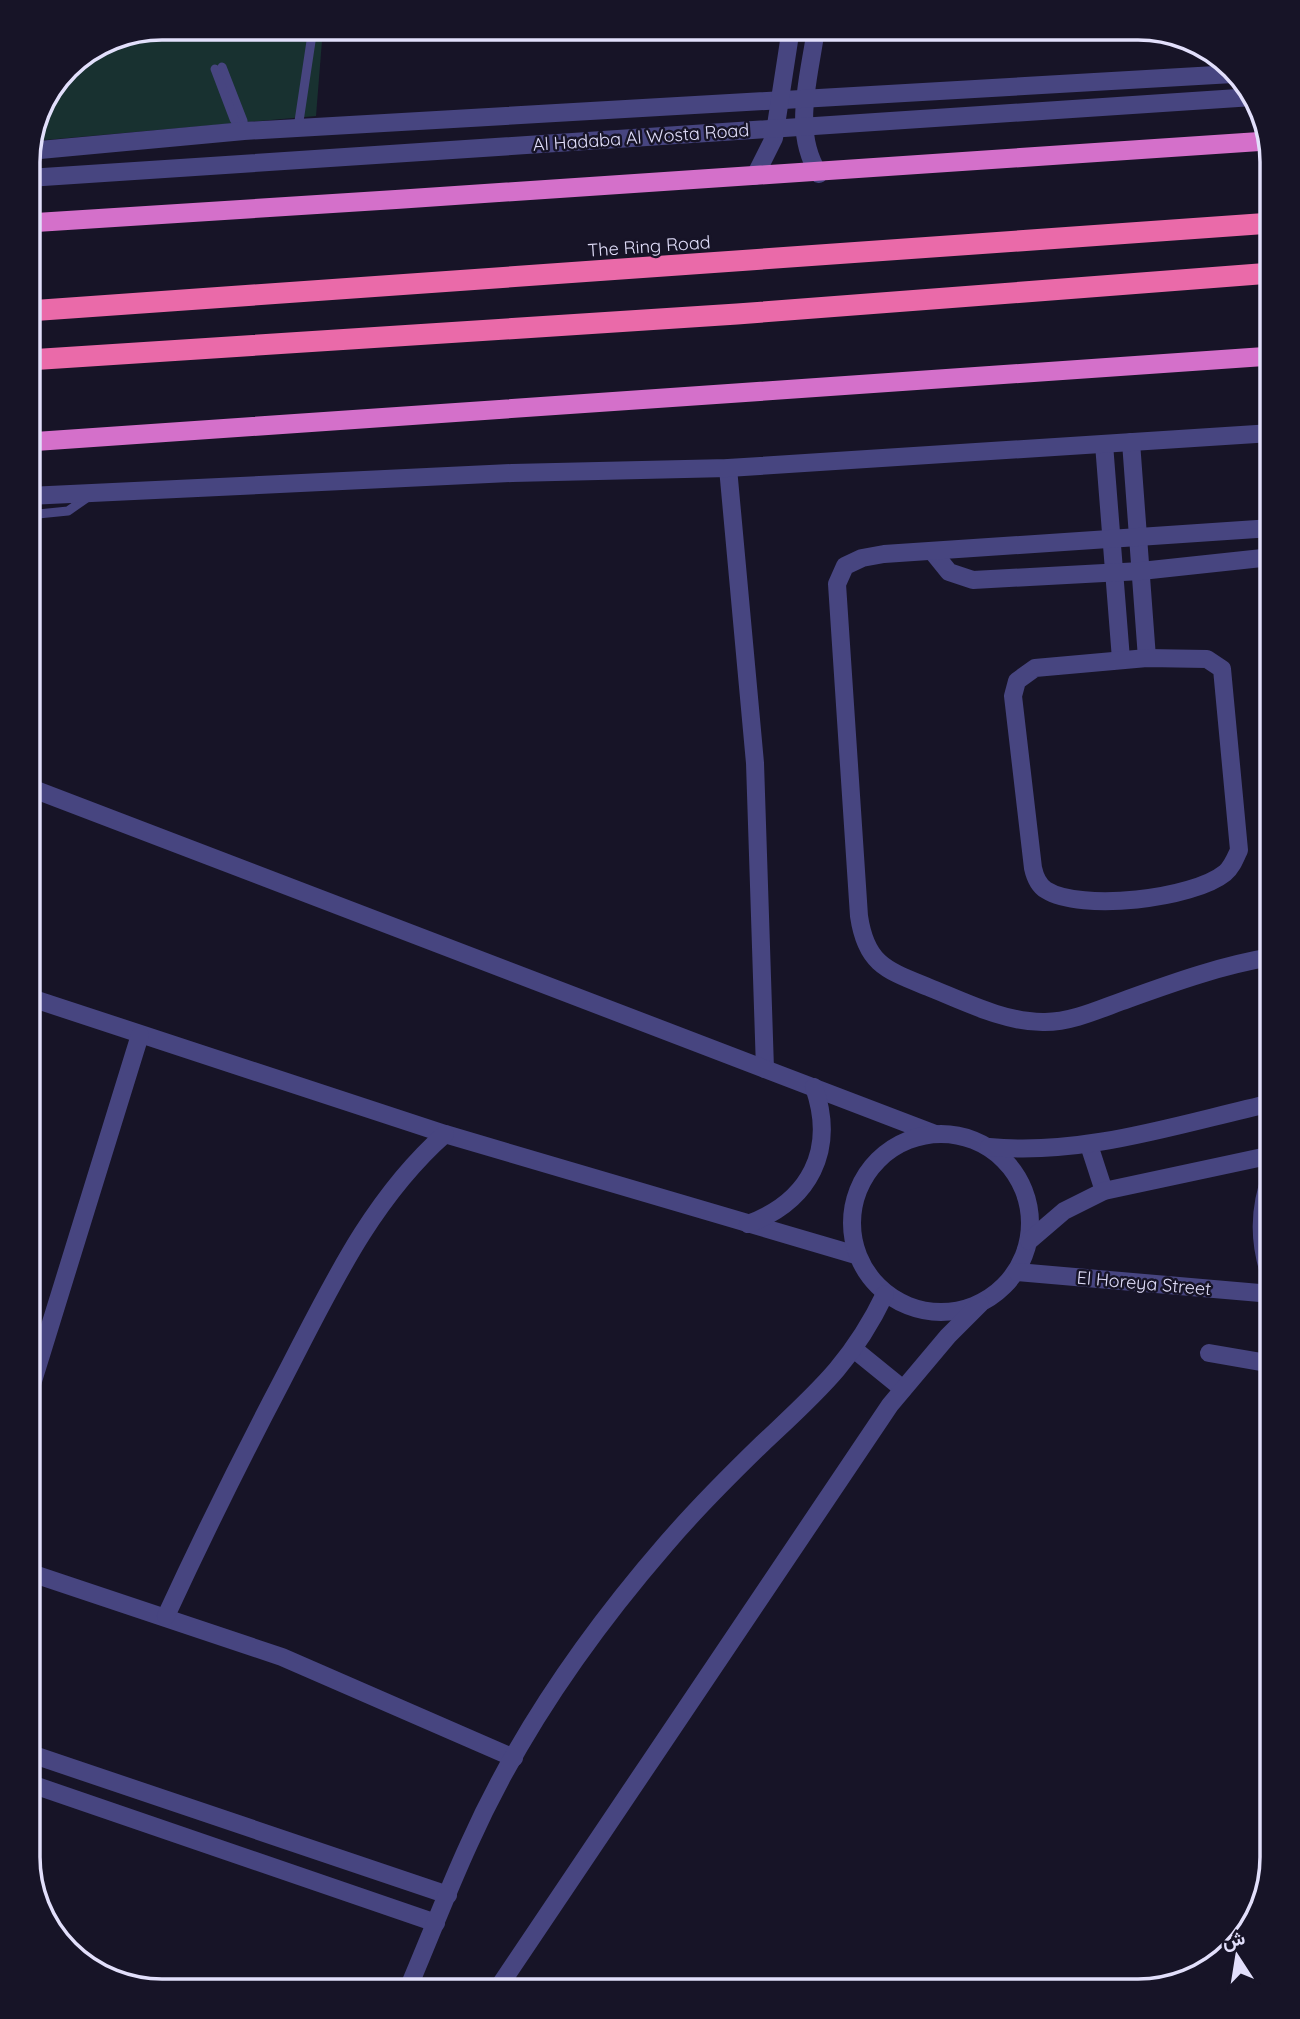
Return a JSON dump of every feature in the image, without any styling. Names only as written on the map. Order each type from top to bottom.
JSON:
[{"type":"highway","points":[[41,222],[819,174],[1258,142]]},
{"type":"highway","name":"The Ring Road","points":[[41,310],[1260,224]]},
{"type":"highway","points":[[41,359],[737,314],[1260,274]]},
{"type":"highway","points":[[41,441],[1260,357]]},
{"type":"street","points":[[755,176],[767,158],[777,128],[789,41]]},
{"type":"street","points":[[814,41],[803,126],[808,156],[819,174]]},
{"type":"street","name":"Al Hadaba Al Wosta Road","points":[[42,150],[244,131],[1222,75]]},
{"type":"street","name":"Al Hadaba Al Wosta Road","points":[[41,177],[1241,98]]},
{"type":"street","points":[[244,131],[244,164]]},
{"type":"street","points":[[41,495],[728,468],[1260,434]]},
{"type":"street","points":[[1131,442],[1147,658]]},
{"type":"street","points":[[1104,444],[1121,659]]},
{"type":"street","points":[[728,468],[755,763],[765,1069]]},
{"type":"street","points":[[1260,529],[862,558],[845,566],[837,584],[859,916],[865,942],[878,963],[900,976],[1000,1013],[1025,1021],[1046,1022],[1077,1017],[1199,975],[1260,960]]},
{"type":"street","points":[[932,551],[949,572],[973,580],[1141,571],[1260,558]]},
{"type":"street","points":[[1121,659],[1207,659],[1222,668],[1238,850],[1236,858],[1218,877],[1166,894],[1112,901],[1057,895],[1040,886],[1033,868],[1014,688],[1022,676],[1035,668],[1121,659]]},
{"type":"street","points":[[41,792],[934,1134]]},
{"type":"street","points":[[41,1005],[446,1134],[856,1255]]},
{"type":"street","points":[[40,1357],[139,1035]]},
{"type":"street","points":[[748,1224],[786,1204],[804,1185],[813,1170],[822,1137],[819,1103],[814,1087]]},
{"type":"street","points":[[980,1304],[956,1312],[930,1313],[906,1307],[885,1294],[868,1276],[856,1255],[851,1228],[853,1200],[865,1175],[883,1154],[907,1140],[934,1134],[953,1134],[989,1147],[1039,1149],[1089,1145],[1260,1106]]},
{"type":"street","points":[[166,1616],[229,1480],[350,1249],[401,1180],[446,1134]]},
{"type":"street","points":[[1089,1145],[1104,1191]]},
{"type":"street","points":[[505,1978],[903,1388],[980,1304],[1000,1291],[1017,1272],[1029,1241],[1031,1214],[1024,1188],[1009,1164],[989,1147]]},
{"type":"street","points":[[1029,1241],[1064,1211],[1104,1191],[1260,1158]]},
{"type":"street","name":"El Horeya Street","points":[[1017,1272],[1260,1293]]},
{"type":"street","points":[[412,1978],[470,1842],[545,1703],[631,1586],[713,1492],[814,1398],[855,1350],[885,1294]]},
{"type":"street","points":[[855,1350],[903,1388]]},
{"type":"street","points":[[1209,1353],[1260,1362]]},
{"type":"street","points":[[40,1576],[282,1657],[514,1758]]},
{"type":"street","points":[[40,1757],[448,1895]]},
{"type":"street","points":[[40,1787],[436,1923]]},
{"type":"lane","points":[[299,128],[311,40]]},
{"type":"lane","points":[[219,68],[243,121],[244,131]]},
{"type":"lane","points":[[41,514],[68,511],[95,492]]},
{"type":"green space","points":[[162,40],[322,40],[316,116],[43,140],[53,108],[65,88],[82,71],[94,61],[116,50],[138,43]]}]
